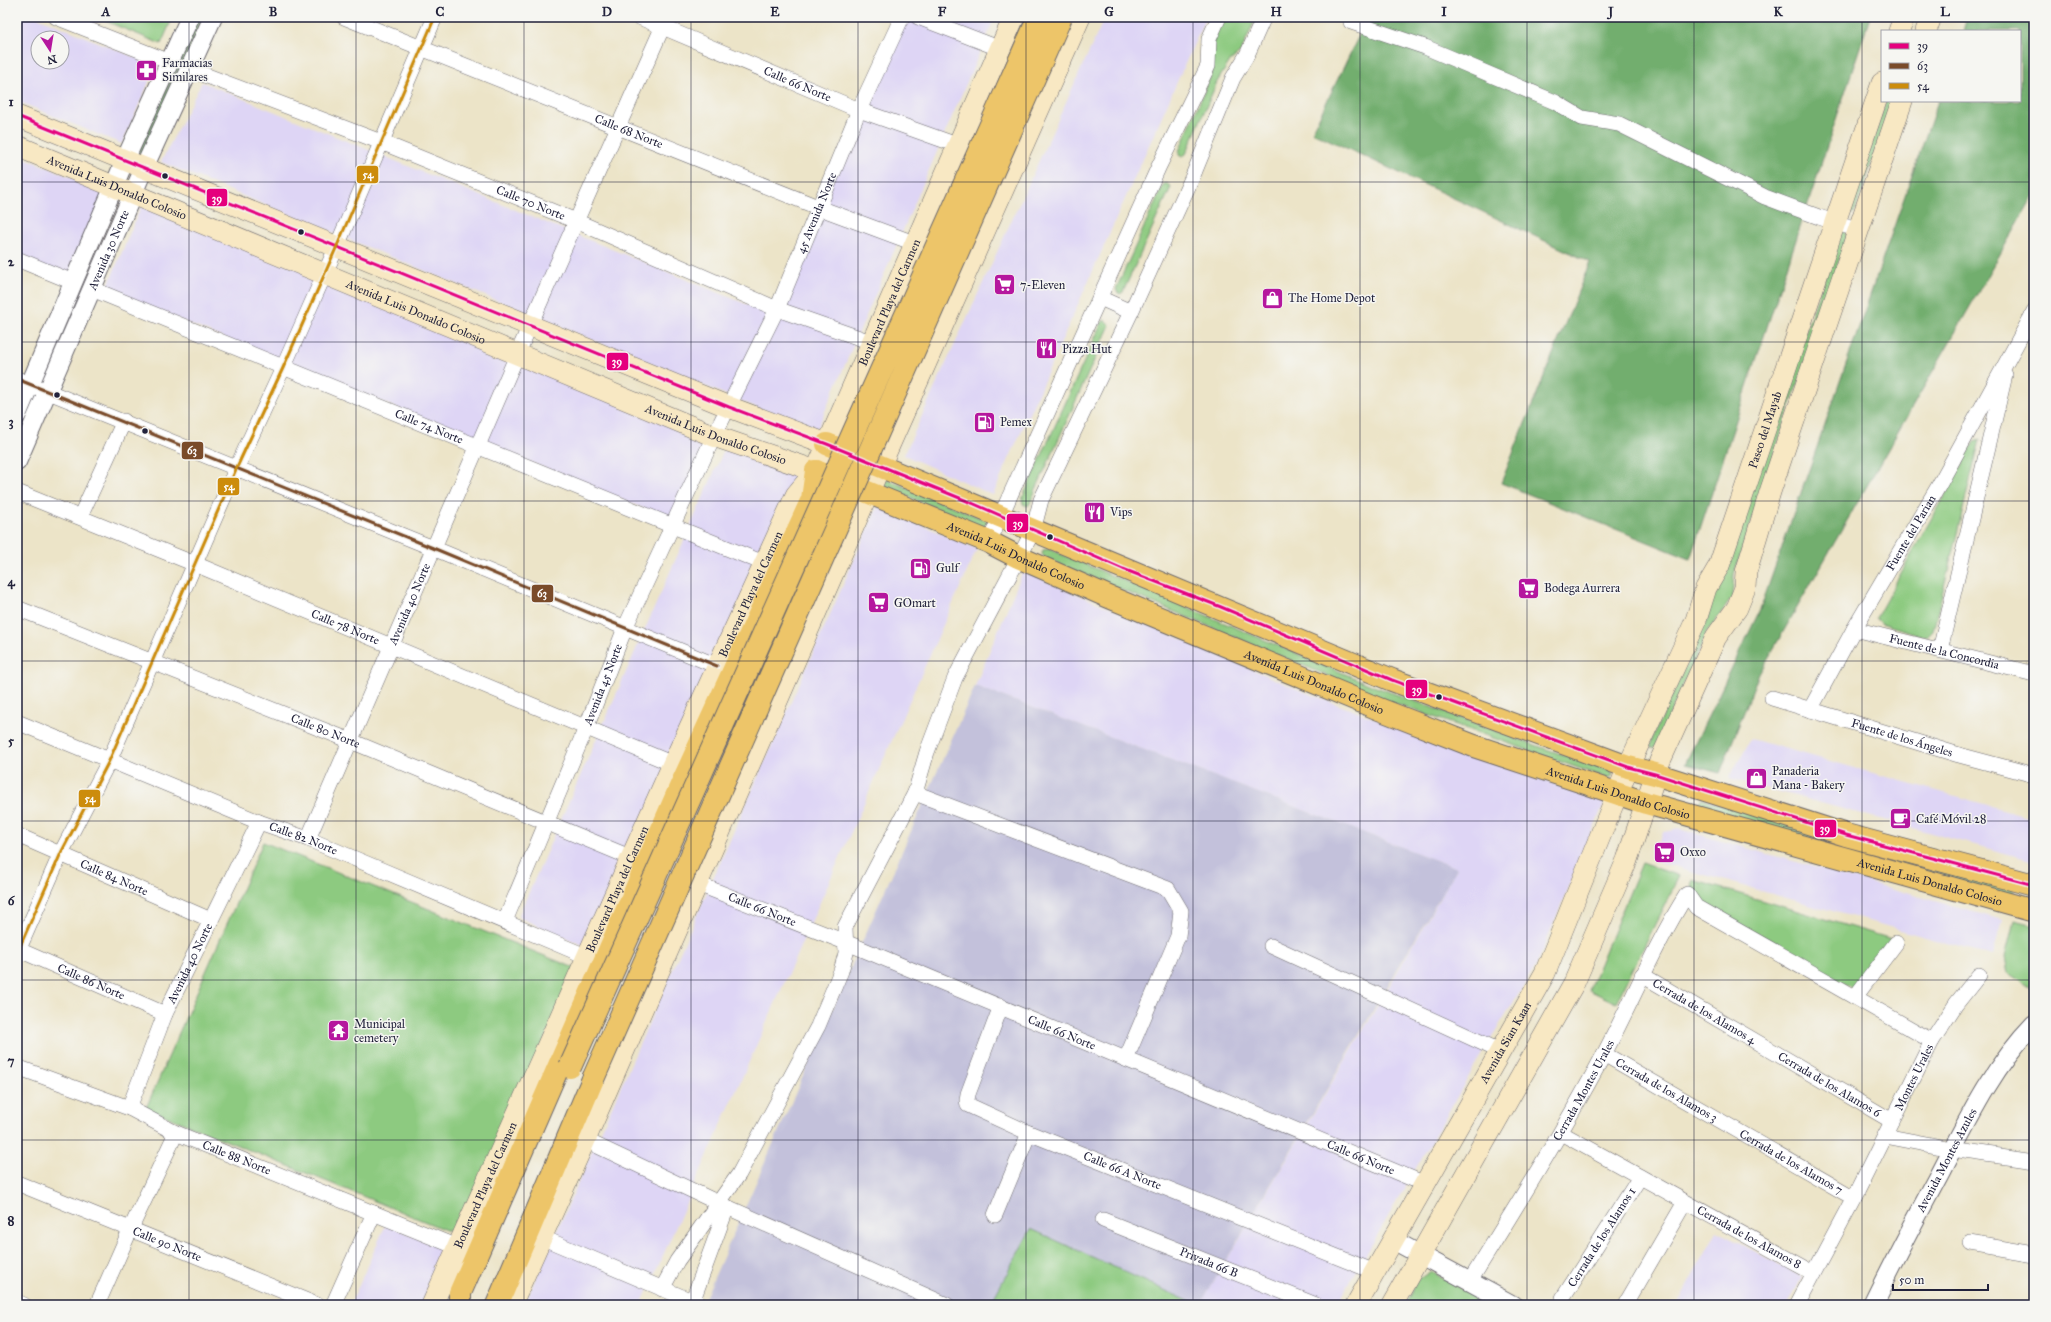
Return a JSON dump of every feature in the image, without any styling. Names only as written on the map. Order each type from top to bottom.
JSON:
[{"type":"main road","name":"Boulevard Playa del Carmen","points":[[816,472],[914,243],[1014,17]]},
{"type":"main road","points":[[464,1305],[1039,17]]},
{"type":"main road","points":[[497,1305],[593,1079],[1061,17]]},
{"type":"main road","points":[[510,1305],[585,1140],[868,493],[1080,17]]},
{"type":"main road","points":[[1900,30],[1904,17]]},
{"type":"main road","points":[[1926,30],[1930,17]]},
{"type":"main road","name":"Paseo del Mayab","points":[[1628,767],[1696,620],[1706,588],[1718,566],[1881,86]]},
{"type":"main road","points":[[1392,1305],[1574,983],[1627,860],[1655,774],[1716,637],[1737,608],[1745,588],[1746,572],[1770,492],[1902,102]]},
{"type":"main road","name":"Avenida Luis Donaldo Colosio","points":[[17,116],[729,407],[827,444],[1392,680],[1628,767],[1655,774],[1846,835],[2031,884]]},
{"type":"main road","name":"Avenida Luis Donaldo Colosio","points":[[17,146],[714,436],[816,472],[989,542],[1018,557],[1109,597],[1379,709],[1474,746],[1646,803],[2028,909]]},
{"type":"main road","points":[[871,342],[877,352],[888,362],[900,366],[916,366],[927,362]]},
{"type":"main road","points":[[460,1305],[460,1293],[681,785],[772,568],[812,499],[816,472]]},
{"type":"main road","points":[[772,568],[791,563],[811,562],[825,574],[829,584]]},
{"type":"main road","name":"Boulevard Playa del Carmen","points":[[432,1305],[718,666],[772,568]]},
{"type":"main road","name":"Avenida Sian Kaan","points":[[1356,1305],[1544,973],[1628,767]]},
{"type":"main road","points":[[1583,879],[1614,890]]},
{"type":"main road","points":[[2028,909],[2031,884]]},
{"type":"street","points":[[56,17],[170,62]]},
{"type":"street","name":"Avenida 30 Norte","points":[[17,414],[24,381],[73,282],[125,160],[190,17]]},
{"type":"street","name":"Avenida 30 Norte","points":[[17,462],[144,168],[213,17]]},
{"type":"street","name":"Calle 68 Norte","points":[[344,17],[420,49],[618,126],[820,208],[914,243]]},
{"type":"street","points":[[17,951],[62,853],[109,761],[236,467],[283,368],[337,246],[420,49],[435,17]]},
{"type":"street","name":"Calle 66 Norte","points":[[640,17],[665,22],[860,110],[957,145]]},
{"type":"street","name":"45 Avenida Norte","points":[[729,407],[777,309],[860,110],[902,17]]},
{"type":"street","points":[[918,17],[1001,49]]},
{"type":"street","points":[[989,542],[1159,166],[1208,66],[1209,39],[1219,17]]},
{"type":"street","points":[[662,1289],[677,1260],[723,1204],[758,1141],[818,1026],[841,971],[846,953],[845,927],[915,793],[927,752],[955,678],[1033,531],[1041,500],[1131,312],[1192,178],[1233,78],[1247,55],[1264,17]]},
{"type":"street","points":[[1350,17],[1351,22],[1425,47],[1555,102],[1582,118],[1618,124],[1765,196],[1859,230]]},
{"type":"street","name":"Avenida 40 Norte","points":[[308,839],[530,325],[665,22]]},
{"type":"street","name":"Calle 70 Norte","points":[[189,69],[381,142],[576,221],[777,309],[871,342]]},
{"type":"street","points":[[17,259],[73,282]]},
{"type":"street","name":"Calle 74 Norte","points":[[92,289],[772,568]]},
{"type":"street","points":[[1100,298],[1131,312]]},
{"type":"street","name":"Fuente del Parian","points":[[1810,710],[1854,629],[1938,487],[2034,312]]},
{"type":"street","name":"Fuente del Parian","points":[[1940,650],[2010,354]]},
{"type":"street","points":[[24,381],[718,666]]},
{"type":"street","name":"Avenida 45 Norte","points":[[505,921],[626,628],[714,436],[729,407]]},
{"type":"street","points":[[80,517],[124,421]]},
{"type":"street","name":"Calle 78 Norte","points":[[17,492],[195,564],[673,764]]},
{"type":"street","name":"Calle 80 Norte","points":[[17,608],[351,741],[632,858]]},
{"type":"street","name":"Fuente de la Concordia","points":[[1854,629],[2034,674]]},
{"type":"street","name":"Fuente de los Ángeles","points":[[1772,698],[1959,755],[2034,775]]},
{"type":"street","name":"Calle 82 Norte","points":[[17,722],[259,822],[308,839],[588,957]]},
{"type":"street","points":[[915,793],[1168,889],[1181,911],[1178,936],[1126,1059]]},
{"type":"street","name":"Avenida 40 Norte","points":[[129,1108],[165,1014],[259,822]]},
{"type":"street","name":"Calle 84 Norte","points":[[17,835],[62,853],[211,920]]},
{"type":"street","name":"Calle 66 Norte","points":[[698,884],[1001,1006],[1425,1184]]},
{"type":"street","name":"Cerrada Montes Urales","points":[[1470,1281],[1561,1133],[1604,1054],[1652,954],[1687,894]]},
{"type":"street","name":"Montes Urales","points":[[1687,894],[1696,907],[1932,1042],[1854,1198],[1797,1305]]},
{"type":"street","points":[[1855,997],[1896,944]]},
{"type":"street","points":[[1271,946],[1500,1051]]},
{"type":"street","name":"Calle 86 Norte","points":[[17,951],[165,1014]]},
{"type":"street","name":"Cerrada de los Alamos 4","points":[[1642,975],[1767,1048]]},
{"type":"street","points":[[1932,1042],[1956,1004],[1978,975]]},
{"type":"street","name":"Calle 66 A Norte","points":[[1001,1006],[967,1100],[968,1105],[1029,1133],[1375,1272]]},
{"type":"street","name":"Avenida Montes Azules","points":[[1872,1305],[1952,1150],[1985,1090],[2015,1043],[2034,1024]]},
{"type":"street","name":"Cerrada de los Alamos 6","points":[[1767,1048],[1892,1121]]},
{"type":"street","name":"Cerrada de los Alamos 3","points":[[1604,1054],[1729,1126]]},
{"type":"street","name":"Calle 88 Norte","points":[[17,1067],[129,1108],[176,1132],[457,1247]]},
{"type":"street","name":"Cerrada de los Alamos 7","points":[[1729,1126],[1854,1198]]},
{"type":"street","points":[[97,1305],[176,1132]]},
{"type":"street","points":[[995,1215],[1029,1133]]},
{"type":"street","name":"Cerrada de los Alamos 8","points":[[1561,1133],[1814,1273]]},
{"type":"street","points":[[1885,1136],[1952,1150],[2034,1160]]},
{"type":"street","points":[[585,1140],[947,1305]]},
{"type":"street","name":"Cerrada de los Alamos 1","points":[[1563,1298],[1640,1177]]},
{"type":"street","name":"Calle 90 Norte","points":[[17,1183],[131,1228],[317,1305]]},
{"type":"street","points":[[1625,1305],[1685,1202]]},
{"type":"street","points":[[540,1237],[695,1304],[723,1204]]},
{"type":"street","points":[[333,1305],[374,1214]]},
{"type":"street","name":"Privada 66 B","points":[[1103,1220],[1316,1305]]},
{"type":"street","points":[[1393,1240],[1513,1305]]},
{"type":"street","points":[[1970,1243],[2034,1254]]},
{"type":"street","points":[[17,1302],[24,1305]]},
{"type":"shaded area","points":[[17,17],[37,17],[69,30],[30,30],[30,70],[70,70],[70,31],[156,66],[122,144],[17,101]]},
{"type":"shaded area","points":[[904,17],[995,17],[816,432],[161,162],[202,82],[773,315]]},
{"type":"shaded area","points":[[1105,17],[1206,17],[993,495],[904,455]]},
{"type":"shaded area","points":[[17,155],[109,192],[73,280],[17,257]]},
{"type":"shaded area","points":[[143,202],[716,440],[677,522],[106,290]]},
{"type":"shaded area","points":[[727,443],[797,474],[587,947],[518,917]]},
{"type":"shaded area","points":[[878,506],[977,549],[641,1305],[524,1305]]},
{"type":"shaded area","points":[[1023,571],[1302,691],[1463,752],[1605,801],[1535,968],[1491,1038],[1337,1305],[1200,1305],[1388,988],[1457,868],[975,686]]},
{"type":"shaded area","points":[[975,686],[1457,868],[1200,1305],[702,1305]]},
{"type":"shaded area","points":[[1751,739],[2034,818],[2034,861],[1729,778]]},
{"type":"shaded area","points":[[1679,829],[2002,920],[1993,956],[1652,860],[1663,832]]},
{"type":"shaded area","points":[[386,1224],[450,1252],[426,1305],[350,1305]]},
{"type":"shaded area","points":[[1717,1231],[1802,1277],[1788,1305],[1677,1305]]},
{"type":"green space","points":[[96,17],[173,17],[161,44]]},
{"type":"green space","points":[[198,17],[203,17],[142,159],[136,156]]},
{"type":"green space","points":[[1223,17],[1255,17],[1255,20],[1241,52],[1230,61],[1217,82],[1186,154],[1182,157],[1179,155],[1179,151],[1211,75],[1213,40]]},
{"type":"green space","points":[[1368,17],[1870,17],[1690,559],[1501,483],[1590,262],[1312,132]]},
{"type":"green space","points":[[1967,17],[2034,17],[2034,195],[1759,674],[1720,773],[1685,764],[1760,610],[1938,102],[2021,102],[2021,30],[1963,30]]},
{"type":"green space","points":[[1886,102],[1892,102],[1855,212],[1850,214],[1849,210]]},
{"type":"green space","points":[[1166,183],[1171,187],[1123,292],[1120,294],[1116,289],[1163,185]]},
{"type":"green space","points":[[1841,231],[1848,233],[1734,574],[1732,598],[1707,632],[1657,743],[1655,747],[1650,748],[1653,736],[1710,612],[1710,602]]},
{"type":"green space","points":[[1105,320],[1110,325],[1029,505],[1027,506],[1023,504],[1022,499],[1102,322]]},
{"type":"green space","points":[[1980,440],[1933,631],[1927,637],[1881,623],[1876,618],[1974,442]]},
{"type":"green space","points":[[886,479],[986,520],[988,524],[982,528],[888,488],[884,484]]},
{"type":"green space","points":[[1049,549],[1376,687],[1546,749],[1610,770],[1613,774],[1610,778],[1598,775],[1391,702],[1045,558],[1042,554],[1043,550]]},
{"type":"green space","points":[[1702,799],[2012,887],[2014,892],[2009,896],[1700,809],[1698,803]]},
{"type":"green space","points":[[263,842],[577,969],[458,1235],[146,1108]]},
{"type":"green space","points":[[1642,863],[1679,876],[1616,1003],[1589,990]]},
{"type":"green space","points":[[1693,880],[1895,940],[1858,991],[1705,909],[1692,888]]},
{"type":"green space","points":[[2014,921],[2034,926],[2034,990],[2008,973],[2005,957]]},
{"type":"green space","points":[[1031,1229],[1197,1305],[990,1305]]},
{"type":"green space","points":[[1431,1271],[1489,1305],[1404,1305],[1419,1279]]},
{"type":"transit line","name":"54","points":[[17,953],[61,853],[109,761],[237,467],[337,246],[435,17]]},
{"type":"transit line","name":"39","points":[[17,116],[729,407],[827,444],[972,503],[1123,569],[1221,607],[1392,680],[1628,767],[1655,774],[1846,835],[2034,885]]},
{"type":"transit line","name":"63","points":[[17,379],[433,548],[717,666]]},
{"type":"place","name":"Farmacias Similares","points":[[147,70]]},
{"type":"place","name":"7-Eleven","points":[[1004,285]]},
{"type":"place","name":"The Home Depot","points":[[1273,298]]},
{"type":"place","name":"Pizza Hut","points":[[1046,349]]},
{"type":"place","name":"Pemex","points":[[985,422]]},
{"type":"place","name":"Vips","points":[[1095,512]]},
{"type":"place","name":"Gulf","points":[[920,568]]},
{"type":"place","name":"Bodega Aurrera","points":[[1528,588]]},
{"type":"place","name":"GOmart","points":[[879,603]]},
{"type":"place","name":"Panaderia Mana - Bakery","points":[[1756,778]]},
{"type":"place","name":"Café Móvil 28","points":[[1901,819]]},
{"type":"place","name":"Oxxo","points":[[1664,852]]},
{"type":"place","name":"Municipal cemetery","points":[[338,1031]]}]
